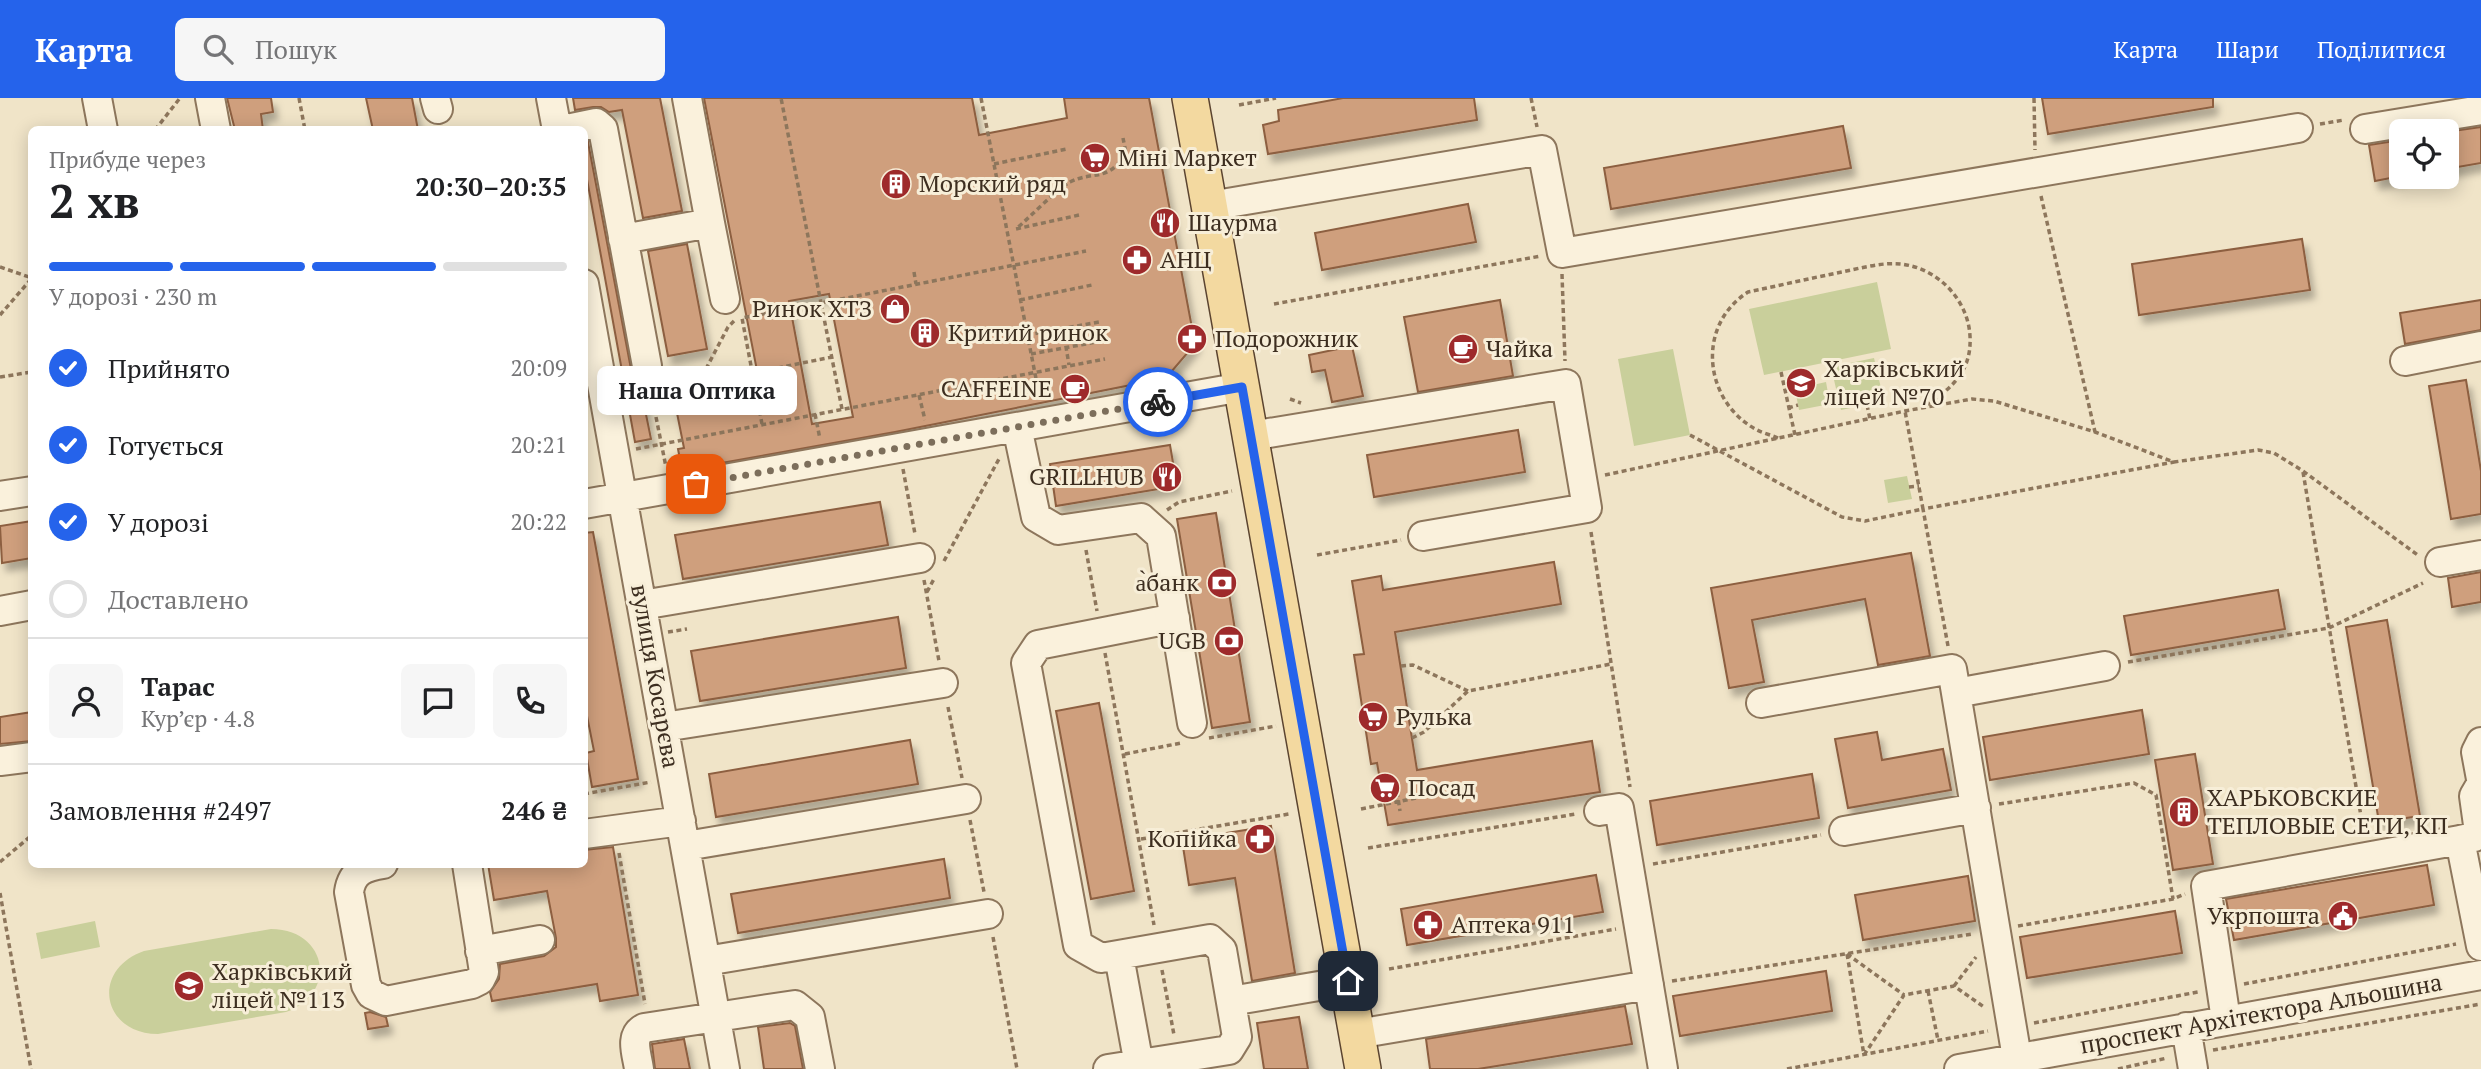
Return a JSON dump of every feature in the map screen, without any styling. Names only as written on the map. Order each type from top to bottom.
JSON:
[{"type":"main road","points":[[1190,98],[1363,1069]]},
{"type":"street","points":[[97,98],[102,126]]},
{"type":"street","points":[[210,98],[215,126]]},
{"type":"street","points":[[551,98],[556,126]]},
{"type":"street","points":[[687,98],[710,223],[734,309]]},
{"type":"street","points":[[2365,129],[2444,107],[2481,110]]},
{"type":"street","points":[[581,126],[596,123],[603,129],[649,380]]},
{"type":"street","points":[[1210,206],[1542,150],[1562,253],[2298,128]]},
{"type":"street","points":[[623,239],[710,223]]},
{"type":"street","name":"вулиця Косарєва","points":[[588,321],[623,497],[725,1069]]},
{"type":"street","points":[[2405,361],[2481,346]]},
{"type":"street","points":[[1251,436],[1566,384],[1587,508],[1423,536]]},
{"type":"street","points":[[588,503],[1010,438],[1044,422],[1242,387]]},
{"type":"street","points":[[1010,438],[1036,517],[1058,530],[1141,518],[1161,536],[1192,723]]},
{"type":"street","points":[[0,496],[28,492]]},
{"type":"street","points":[[2427,567],[2481,555]]},
{"type":"street","points":[[642,604],[920,558]]},
{"type":"street","points":[[0,611],[28,606]]},
{"type":"street","points":[[1108,1069],[1139,1067],[1229,1050],[1237,1037],[1222,950],[1210,939],[1101,958],[1078,946],[1026,663],[1038,645],[1175,618]]},
{"type":"street","points":[[1761,703],[2105,666]]},
{"type":"street","points":[[1954,681],[2017,1058]]},
{"type":"street","points":[[664,727],[943,682]]},
{"type":"street","points":[[2226,1020],[2206,886],[2474,836],[2479,832],[2476,752],[2481,742]]},
{"type":"street","points":[[0,761],[28,758]]},
{"type":"street","points":[[588,833],[615,829],[683,833],[966,799]]},
{"type":"street","points":[[1844,831],[1976,808]]},
{"type":"street","points":[[1609,809],[1630,868],[1663,1069]]},
{"type":"street","points":[[2460,840],[2481,943]]},
{"type":"street","points":[[366,868],[358,871],[351,881],[349,892],[366,985],[371,994],[386,1001],[472,984],[480,980],[484,972],[468,868]]},
{"type":"street","points":[[706,961],[988,914]]},
{"type":"street","points":[[480,951],[540,940]]},
{"type":"street","points":[[1119,956],[1139,1067]]},
{"type":"street","name":"проспект Архітектора Альошина","points":[[1959,1069],[2017,1058],[2190,1050],[2226,1020],[2481,975]]},
{"type":"street","points":[[1231,1000],[1348,981]]},
{"type":"street","points":[[1357,1034],[1649,985]]},
{"type":"street","points":[[639,1069],[634,1038],[637,1031],[796,1005],[810,1017],[820,1069]]},
{"type":"path","points":[[158,126],[180,98]]},
{"type":"path","points":[[299,98],[304,126]]},
{"type":"path","points":[[781,98],[842,409]]},
{"type":"path","points":[[981,98],[1044,422]]},
{"type":"path","points":[[1239,105],[1276,98]]},
{"type":"path","points":[[1531,98],[1542,150]]},
{"type":"path","points":[[2034,98],[2036,172],[2095,432]]},
{"type":"path","points":[[1016,229],[1071,182],[1104,174],[1119,165],[1126,153],[1123,138]]},
{"type":"path","points":[[993,164],[1067,149]]},
{"type":"path","points":[[1007,232],[1079,215]]},
{"type":"path","points":[[734,309],[821,303],[1086,251]]},
{"type":"path","points":[[1274,304],[1562,253],[1566,384]]},
{"type":"path","points":[[1780,438],[1757,430],[1730,408],[1715,377],[1712,341],[1718,325],[1738,298],[1748,292],[1886,264],[1903,264],[1938,278],[1959,302],[1970,332],[1970,349],[1967,365],[1958,380],[1946,392],[1922,408]]},
{"type":"path","points":[[0,267],[28,277]]},
{"type":"path","points":[[914,272],[916,284]]},
{"type":"path","points":[[0,315],[28,283]]},
{"type":"path","points":[[1020,300],[1092,285]]},
{"type":"path","points":[[734,309],[752,373],[762,424]]},
{"type":"path","points":[[698,384],[734,321],[734,309]]},
{"type":"path","points":[[1027,335],[1099,323]]},
{"type":"path","points":[[1063,329],[1070,366]]},
{"type":"path","points":[[1031,354],[1102,341]]},
{"type":"path","points":[[627,398],[649,380],[698,384],[832,358]]},
{"type":"path","points":[[636,449],[1105,359]]},
{"type":"path","points":[[1781,372],[1795,435]]},
{"type":"path","points":[[0,377],[28,373]]},
{"type":"path","points":[[649,380],[666,469]]},
{"type":"path","points":[[1583,479],[1972,399],[1994,401],[2095,432],[2174,461]]},
{"type":"path","points":[[1788,408],[1798,405]]},
{"type":"path","points":[[1867,405],[1870,419]]},
{"type":"path","points":[[1905,411],[1954,681]]},
{"type":"path","points":[[1690,435],[1842,517],[1865,521],[2174,461],[2258,450],[2274,453],[2303,471],[2427,567],[2329,628],[2105,666]]},
{"type":"path","points":[[926,594],[1010,438]]},
{"type":"path","points":[[902,467],[1017,1069]]},
{"type":"path","points":[[2303,471],[2367,857]]},
{"type":"path","points":[[1909,488],[1919,486]]},
{"type":"path","points":[[1150,527],[1178,502],[1233,491]]},
{"type":"path","points":[[1368,848],[1609,809],[1630,787],[1587,508]]},
{"type":"path","points":[[1082,527],[1156,934]]},
{"type":"path","points":[[1317,555],[1423,536]]},
{"type":"path","points":[[668,632],[687,629]]},
{"type":"path","points":[[1412,737],[1424,732],[1468,691],[1611,664]]},
{"type":"path","points":[[1401,666],[1413,665],[1468,691]]},
{"type":"path","points":[[588,793],[656,781]]},
{"type":"path","points":[[1976,808],[2134,783],[2156,795],[2174,899]]},
{"type":"path","points":[[1396,792],[1400,811]]},
{"type":"path","points":[[1361,809],[1421,797]]},
{"type":"path","points":[[1141,839],[1291,813]]},
{"type":"path","points":[[615,829],[649,1027]]},
{"type":"path","points":[[1630,868],[1844,831]]},
{"type":"path","points":[[0,862],[28,838]]},
{"type":"path","points":[[1649,985],[2174,899],[2206,886]]},
{"type":"path","points":[[0,893],[31,1069]]},
{"type":"path","points":[[1389,969],[1639,925]]},
{"type":"path","points":[[1787,1069],[2221,988],[2481,943]]},
{"type":"path","points":[[1846,954],[1904,995],[1954,986],[2012,1027]]},
{"type":"path","points":[[1846,954],[1864,1055]]},
{"type":"path","points":[[1161,962],[1178,1058]]},
{"type":"path","points":[[1928,991],[1938,1041]]},
{"type":"path","points":[[1864,1055],[1904,995]]},
{"type":"path","points":[[2118,1069],[2190,1050],[2481,1004]]},
{"type":"green space","points":[[1877,282],[1891,349],[1764,375],[1749,309]]},
{"type":"green space","points":[[1673,349],[1690,435],[1634,446],[1618,359]]},
{"type":"green space","points":[[1874,358],[1884,401],[1841,410],[1831,367]]},
{"type":"green space","points":[[1826,382],[1830,404],[1799,410],[1795,389]]},
{"type":"green space","points":[[1907,476],[1912,499],[1888,503],[1884,480]]},
{"type":"green space","points":[[95,921],[100,947],[41,959],[36,933]]},
{"type":"green space","points":[[271,929],[290,932],[304,939],[314,950],[319,963],[319,977],[314,991],[303,1003],[286,1012],[158,1034],[139,1031],[125,1024],[115,1013],[110,1000],[110,986],[116,972],[127,960],[144,951]]},
{"type":"building","points":[[227,98],[271,98],[273,112],[261,114],[262,126],[234,126]]},
{"type":"building","points":[[366,98],[412,98],[417,126],[372,126]]},
{"type":"building","points":[[573,98],[660,98],[682,211],[643,218],[622,110],[609,112],[601,107],[593,107],[575,110]]},
{"type":"building","name":"Ринок ХТЗ","points":[[704,98],[972,98],[979,135],[1067,118],[1064,98],[1149,98],[1195,344],[1166,378],[895,432],[682,470],[678,449],[684,448],[675,403],[760,386]],"holes":[[[829,294],[853,417],[812,424],[789,301]]]},
{"type":"building","points":[[1343,98],[1474,98],[1477,120],[1268,154],[1263,125],[1279,121],[1278,110]]},
{"type":"building","points":[[2042,98],[2213,98],[2213,107],[2048,134]]},
{"type":"building","points":[[1843,126],[1851,168],[1611,209],[1604,168]]},
{"type":"building","points":[[2481,127],[2481,163],[2459,167],[2459,130]]},
{"type":"building","points":[[588,142],[631,369],[639,380],[651,439],[635,442],[588,185]]},
{"type":"building","points":[[2389,142],[2389,178],[2375,181],[2369,145]]},
{"type":"building","points":[[1468,204],[1476,242],[1322,270],[1315,233]]},
{"type":"building","points":[[2302,239],[2310,290],[2139,315],[2132,264]]},
{"type":"building","points":[[687,244],[707,349],[668,356],[648,251]]},
{"type":"building","points":[[1500,300],[1513,376],[1418,392],[1404,317]]},
{"type":"building","points":[[2481,300],[2481,330],[2405,344],[2400,313]]},
{"type":"building","points":[[1352,346],[1363,396],[1332,402],[1325,370],[1312,372],[1309,355]]},
{"type":"building","points":[[2466,380],[2481,471],[2481,514],[2451,519],[2429,386]]},
{"type":"building","points":[[1518,430],[1525,472],[1374,497],[1367,455]]},
{"type":"building","points":[[1170,445],[1177,486],[1056,506],[1050,464]]},
{"type":"building","points":[[880,502],[888,545],[683,579],[675,535]]},
{"type":"building","points":[[1216,513],[1250,722],[1212,728],[1177,519]]},
{"type":"building","points":[[28,522],[28,559],[2,563],[0,526]]},
{"type":"building","points":[[593,532],[638,779],[592,787],[588,764],[588,752],[594,751],[588,721],[588,533]]},
{"type":"building","points":[[1911,553],[1930,656],[1878,665],[1865,599],[1752,620],[1764,682],[1729,688],[1711,588]]},
{"type":"building","points":[[1554,562],[1561,604],[1395,632],[1417,770],[1592,741],[1600,792],[1388,825],[1377,763],[1371,764],[1354,655],[1364,654],[1352,581],[1381,576],[1383,590]]},
{"type":"building","points":[[2481,572],[2481,602],[2452,607],[2448,578]]},
{"type":"building","points":[[2278,590],[2285,629],[2131,655],[2124,616]]},
{"type":"building","points":[[898,617],[906,668],[700,701],[691,651]]},
{"type":"building","points":[[2387,620],[2420,816],[2379,822],[2346,627]]},
{"type":"building","points":[[1099,703],[1134,891],[1091,899],[1056,711]]},
{"type":"building","points":[[2142,710],[2149,754],[1990,780],[1983,737]]},
{"type":"building","points":[[28,713],[28,741],[0,744],[0,717]]},
{"type":"building","points":[[1877,732],[1882,760],[1943,749],[1951,790],[1848,808],[1835,739]]},
{"type":"building","points":[[910,740],[918,784],[716,817],[709,774]]},
{"type":"building","name":"ХАРЬКОВСКИЕ ТЕПЛОВЫЕ СЕТИ, КП","points":[[2195,754],[2213,864],[2173,870],[2155,760]]},
{"type":"building","points":[[1812,774],[1819,818],[1657,845],[1650,801]]},
{"type":"building","points":[[1271,826],[1295,973],[1252,981],[1235,878],[1189,885],[1182,840]]},
{"type":"building","points":[[613,847],[638,995],[600,1001],[597,984],[492,1001],[490,992],[499,979],[500,964],[544,956],[556,947],[556,938],[547,891],[494,900],[489,868],[588,868],[588,850]]},
{"type":"building","points":[[944,859],[950,898],[738,933],[731,894]]},
{"type":"building","points":[[2427,865],[2434,905],[2234,940],[2226,899]]},
{"type":"building","points":[[1596,875],[1603,912],[1407,945],[1401,909]]},
{"type":"building","points":[[1968,876],[1975,921],[1863,940],[1855,895]]},
{"type":"building","points":[[2175,911],[2182,953],[2027,978],[2020,937]]},
{"type":"building","points":[[1826,971],[1832,1011],[1680,1036],[1673,996]]},
{"type":"building","points":[[1625,1006],[1632,1044],[1478,1069],[1430,1069],[1426,1039]]},
{"type":"building","points":[[365,1013],[386,1017],[388,1026],[368,1029]]},
{"type":"building","points":[[1299,1017],[1308,1069],[1264,1069],[1257,1023]]},
{"type":"building","points":[[790,1023],[795,1026],[803,1069],[764,1069],[758,1027]]},
{"type":"building","points":[[684,1039],[690,1069],[655,1069],[652,1044]]},
{"type":"way so far","points":[[696,484],[1158,402]]},
{"type":"place","name":"Міні Маркет","points":[[1095,158]]},
{"type":"place","name":"Морский ряд","points":[[896,184]]},
{"type":"place","name":"Шаурма","points":[[1165,223]]},
{"type":"place","name":"АНЦ","points":[[1137,260]]},
{"type":"place","name":"Ринок ХТЗ","points":[[895,309]]},
{"type":"place","name":"Критий ринок","points":[[925,333]]},
{"type":"place","name":"Подорожник","points":[[1192,339]]},
{"type":"place","name":"Чайка","points":[[1463,349]]},
{"type":"place","name":"Харківський ліцей №70","points":[[1801,383]]},
{"type":"place","name":"CAFFEINE","points":[[1075,389]]},
{"type":"place","name":"GRILLHUB","points":[[1167,477]]},
{"type":"place","name":"Наша Оптика","points":[[696,484]]},
{"type":"place","name":"а̀банк","points":[[1222,583]]},
{"type":"place","name":"UGB","points":[[1229,641]]},
{"type":"place","name":"Рулька","points":[[1373,717]]},
{"type":"place","name":"Посад","points":[[1385,788]]},
{"type":"place","name":"ХАРЬКОВСКИЕ ТЕПЛОВЫЕ СЕТИ, КП","points":[[2184,812]]},
{"type":"place","name":"Копійка","points":[[1260,839]]},
{"type":"place","name":"Укрпошта","points":[[2343,916]]},
{"type":"place","name":"Аптека 911","points":[[1428,925]]},
{"type":"place","name":"Харківський ліцей №113","points":[[189,986]]},
{"type":"route","points":[[1158,402],[1242,387],[1348,981]]}]
